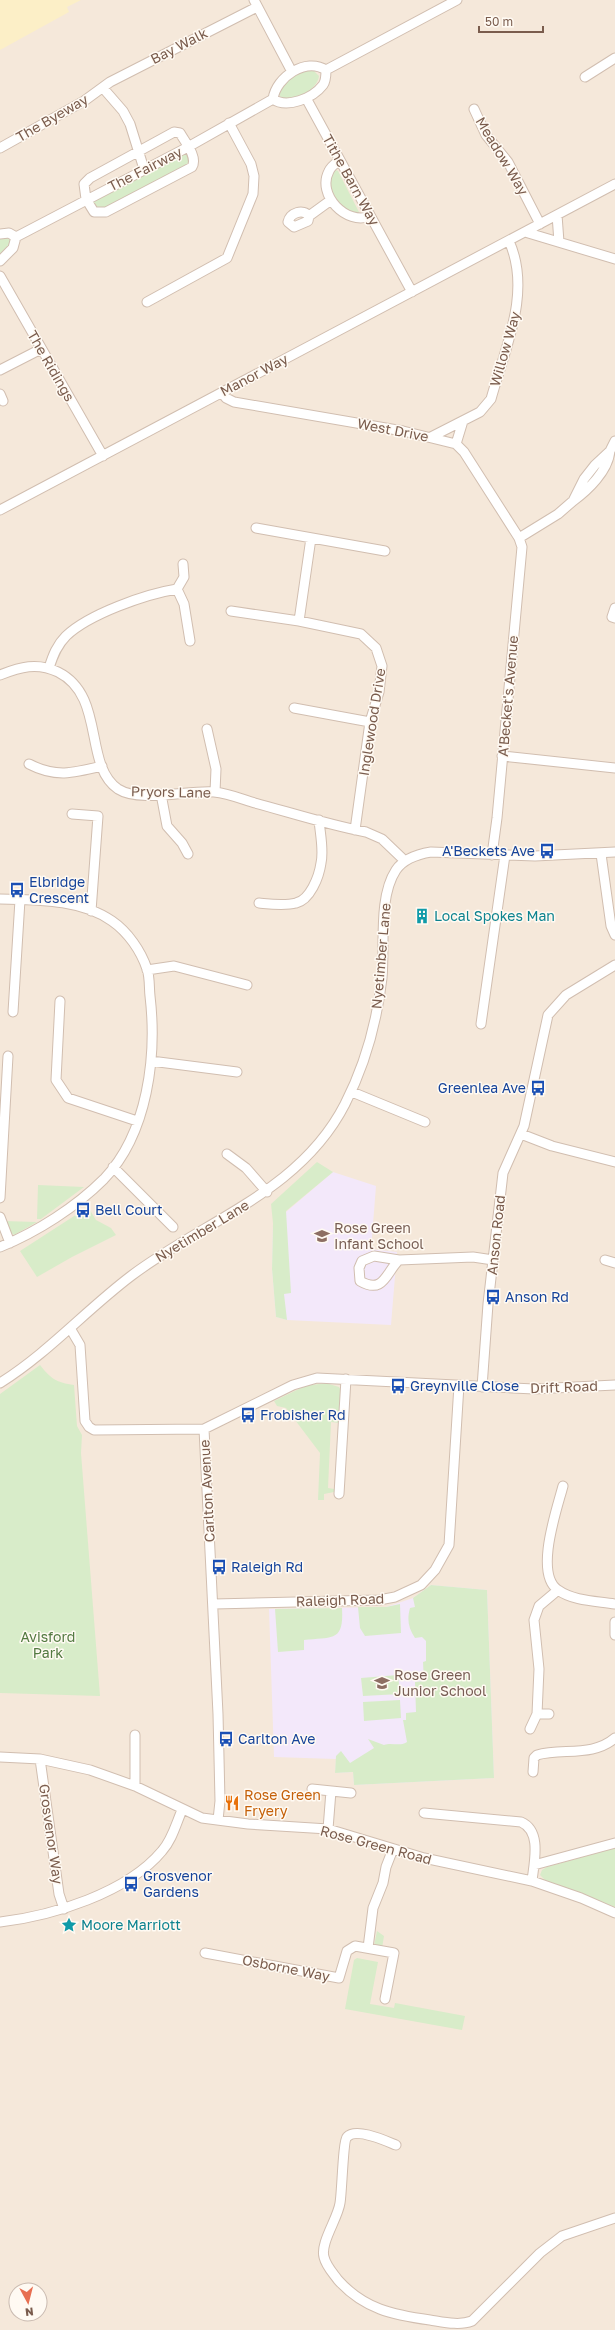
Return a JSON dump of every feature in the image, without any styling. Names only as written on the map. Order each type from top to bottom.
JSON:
[{"type":"street","points":[[326,70],[456,0]]},
{"type":"street","points":[[256,4],[292,72]]},
{"type":"street","name":"Bay Walk","points":[[103,88],[110,82],[256,4]]},
{"type":"street","points":[[585,77],[615,58]]},
{"type":"street","points":[[312,65],[321,66],[326,70],[324,84],[316,92],[306,98],[285,103],[273,99],[274,90],[279,83],[292,72],[312,65]]},
{"type":"street","points":[[103,88],[123,111],[130,124],[144,169]]},
{"type":"street","name":"The Byeway","points":[[0,148],[103,88]]},
{"type":"street","name":"Tithe Barn Way","points":[[306,98],[412,292]]},
{"type":"street","name":"The Fairway","points":[[16,237],[273,99]]},
{"type":"street","name":"Meadow Way","points":[[474,109],[486,135],[508,162],[540,224]]},
{"type":"street","points":[[147,302],[227,258],[253,194],[254,176],[250,164],[228,123]]},
{"type":"street","points":[[174,132],[180,133],[194,158],[192,167],[106,212],[94,212],[86,199],[84,184],[90,178],[138,152],[174,132]]},
{"type":"street","points":[[340,160],[332,167],[327,176],[331,200],[346,215],[363,220],[370,216]]},
{"type":"street","name":"Manor Way","points":[[0,510],[615,184]]},
{"type":"street","points":[[309,216],[331,200]]},
{"type":"street","points":[[557,215],[559,242]]},
{"type":"street","points":[[525,232],[615,259]]},
{"type":"street","points":[[0,234],[13,234],[16,237],[13,248],[0,261]]},
{"type":"street","name":"Willow Way","points":[[431,437],[480,412],[491,399],[516,314],[518,301],[516,257],[509,241]]},
{"type":"street","name":"The Ridings","points":[[0,276],[104,456]]},
{"type":"street","points":[[0,370],[41,349]]},
{"type":"street","name":"West Drive","points":[[222,393],[226,398],[234,402],[431,437],[456,444]]},
{"type":"street","points":[[463,421],[456,444],[464,452],[519,538],[558,514],[573,501],[584,479],[610,451],[615,440]]},
{"type":"street","points":[[256,528],[386,551]]},
{"type":"street","points":[[299,620],[311,538]]},
{"type":"street","name":"A'Becket's Avenue","points":[[492,855],[522,547],[519,538]]},
{"type":"street","points":[[49,668],[55,649],[66,636],[77,627],[130,602],[158,592],[176,589],[184,577],[183,564]]},
{"type":"street","points":[[176,589],[184,604],[190,642]]},
{"type":"street","points":[[615,608],[612,616],[615,618]]},
{"type":"street","name":"Inglewood Drive","points":[[231,611],[299,620],[361,634],[376,648],[382,666],[379,692],[370,722],[355,830]]},
{"type":"street","name":"Pryors Lane","points":[[0,675],[36,665],[49,668],[65,676],[77,687],[85,701],[102,766],[107,777],[122,791],[137,794],[214,792],[355,830],[382,839],[405,861]]},
{"type":"street","points":[[294,708],[370,722]]},
{"type":"street","points":[[207,729],[216,769],[214,792]]},
{"type":"street","points":[[502,756],[615,768]]},
{"type":"street","points":[[29,764],[44,772],[63,774],[102,766]]},
{"type":"street","points":[[161,794],[166,826],[182,843],[188,854]]},
{"type":"street","points":[[72,814],[98,816],[91,911]]},
{"type":"street","points":[[259,903],[287,905],[297,903],[306,898],[316,881],[322,862],[319,820]]},
{"type":"street","name":"Nyetimber Lane","points":[[0,1383],[27,1365],[100,1300],[132,1275],[267,1192],[301,1163],[324,1138],[339,1117],[352,1092],[366,1052],[379,1000],[387,895],[390,881],[397,868],[405,861],[416,855],[431,852],[505,855],[601,854],[615,852]]},
{"type":"street","points":[[601,854],[611,926],[615,935]]},
{"type":"street","points":[[481,1024],[505,855]]},
{"type":"street","points":[[0,899],[65,904],[91,911],[111,920],[130,937],[148,970],[151,1006],[151,1061],[137,1121],[127,1146],[104,1179],[62,1213],[10,1243],[0,1246]]},
{"type":"street","points":[[13,1012],[20,900]]},
{"type":"street","name":"Anson Road","points":[[482,1387],[493,1260],[503,1173],[509,1156],[521,1134],[548,1015],[566,995],[615,965]]},
{"type":"street","points":[[148,970],[174,966],[246,985]]},
{"type":"street","points":[[60,1001],[56,1080],[61,1090],[68,1098],[137,1121]]},
{"type":"street","points":[[0,1198],[8,1056]]},
{"type":"street","points":[[151,1061],[237,1072]]},
{"type":"street","points":[[352,1092],[425,1122]]},
{"type":"street","points":[[521,1134],[560,1148],[615,1162]]},
{"type":"street","points":[[227,1154],[246,1168],[267,1192]]},
{"type":"street","points":[[113,1167],[173,1227]]},
{"type":"street","points":[[0,1217],[10,1243]]},
{"type":"street","points":[[399,1260],[473,1257],[493,1260]]},
{"type":"street","points":[[605,1260],[615,1263]]},
{"type":"street","name":"Carlton Avenue","points":[[70,1328],[80,1345],[85,1420],[89,1428],[94,1430],[204,1429],[214,1604],[218,1714],[220,1801],[218,1820]]},
{"type":"street","name":"Drift Road","points":[[204,1429],[301,1382],[317,1378],[514,1388],[558,1389],[615,1385]]},
{"type":"street","points":[[339,1494],[346,1379]]},
{"type":"street","name":"Raleigh Road","points":[[214,1604],[379,1600],[395,1597],[421,1585],[435,1570],[449,1545],[459,1385]]},
{"type":"street","points":[[563,1486],[548,1549],[549,1578],[558,1590],[584,1599],[615,1604]]},
{"type":"street","points":[[530,1729],[537,1714],[539,1670],[534,1620],[540,1606],[558,1590]]},
{"type":"street","points":[[615,1622],[615,1635]]},
{"type":"street","points":[[537,1714],[549,1714]]},
{"type":"street","points":[[135,1735],[135,1786]]},
{"type":"street","points":[[532,1772],[534,1758],[537,1755],[593,1750],[606,1745],[615,1738]]},
{"type":"street","points":[[0,1757],[40,1759],[90,1770],[135,1786],[182,1810],[172,1835],[163,1851],[149,1865],[102,1893],[64,1909],[24,1920],[0,1922]]},
{"type":"street","name":"Grosvenor Way","points":[[40,1759],[59,1894],[64,1909]]},
{"type":"street","points":[[312,1789],[351,1793]]},
{"type":"street","points":[[328,1830],[330,1791]]},
{"type":"street","name":"Rose Green Road","points":[[182,1810],[202,1818],[328,1830],[463,1868],[532,1881],[581,1898],[615,1913]]},
{"type":"street","points":[[424,1813],[521,1822],[528,1825],[533,1832],[534,1865],[532,1881]]},
{"type":"street","points":[[534,1865],[615,1842]]},
{"type":"street","points":[[368,1948],[373,1908],[384,1884],[386,1867],[393,1849]]},
{"type":"street","name":"Osborne Way","points":[[205,1953],[339,1978],[347,1951],[355,1946],[394,1953],[385,1999]]},
{"type":"street","points":[[396,2145],[363,2134],[352,2133],[347,2137],[344,2143],[344,2171],[338,2213],[327,2240],[323,2256],[330,2271],[351,2295],[397,2316],[447,2323],[467,2323],[472,2321],[540,2253],[557,2240],[584,2227],[615,2218]]},
{"type":"shaded area","points":[[74,0],[615,0],[615,2330],[0,2330],[0,48]]},
{"type":"shaded area","name":"Rose Green Infant School","points":[[333,1172],[376,1186],[371,1249],[397,1252],[391,1325],[287,1320],[276,1317],[272,1269],[273,1223]]},
{"type":"shaded area","name":"Rose Green Junior School","points":[[431,1585],[487,1590],[494,1778],[354,1785],[353,1772],[335,1773],[336,1759],[274,1757],[269,1609],[386,1607],[413,1598]]},
{"type":"green space","points":[[313,70],[319,76],[318,81],[310,91],[298,98],[286,100],[281,98],[278,93],[292,77],[302,72]]},
{"type":"green space","points":[[186,151],[190,160],[187,164],[104,210],[99,211],[92,200]]},
{"type":"green space","points":[[336,170],[338,171],[360,214],[349,214],[334,195],[331,179],[332,173]]},
{"type":"green space","points":[[11,237],[10,246],[0,256],[0,238]]},
{"type":"green space","points":[[317,1162],[333,1172],[286,1211],[291,1293],[284,1294],[287,1320],[276,1317],[272,1269],[273,1223],[271,1204]]},
{"type":"green space","points":[[38,1185],[84,1187],[41,1219],[37,1219]]},
{"type":"green space","points":[[88,1207],[96,1220],[111,1228],[116,1235],[72,1257],[37,1277],[20,1251]]},
{"type":"green space","points":[[3,1221],[37,1222],[14,1235],[7,1229]]},
{"type":"green space","name":"Avisford Park","points":[[40,1365],[54,1379],[63,1383],[74,1385],[77,1426],[82,1435],[81,1453],[100,1696],[0,1693],[0,1394]]},
{"type":"green space","points":[[326,1383],[339,1387],[342,1392],[340,1423],[331,1422],[328,1488],[334,1489],[334,1492],[324,1494],[324,1500],[318,1500],[320,1453],[286,1408],[277,1406],[274,1401],[305,1386]]},
{"type":"green space","points":[[431,1585],[487,1590],[494,1778],[354,1785],[353,1772],[335,1773],[336,1756],[341,1751],[350,1763],[374,1748],[368,1739],[384,1745],[401,1744],[407,1742],[403,1720],[406,1720],[406,1713],[416,1712],[415,1682],[424,1681],[423,1662],[426,1661],[426,1641],[422,1637],[415,1638],[408,1620],[409,1612],[410,1608],[415,1607],[413,1598]]},
{"type":"green space","points":[[400,1604],[401,1633],[365,1636],[360,1628],[358,1607],[386,1607]]},
{"type":"green space","points":[[342,1608],[341,1627],[335,1636],[322,1639],[304,1640],[304,1650],[278,1652],[275,1609]]},
{"type":"green space","points":[[398,1675],[400,1694],[363,1696],[361,1678]]},
{"type":"green space","points":[[400,1700],[401,1718],[364,1721],[363,1702]]},
{"type":"green space","points":[[615,1848],[615,1907],[545,1880],[540,1875],[542,1870],[547,1867]]},
{"type":"green space","points":[[377,1931],[384,1936],[382,1948],[374,1946]]},
{"type":"green space","points":[[357,1958],[378,1962],[370,2004],[394,2008],[395,2003],[465,2016],[462,2030],[345,2009],[354,1960]]},
{"type":"sand","points":[[0,0],[81,0],[67,7],[69,12],[0,50]]},
{"type":"place","name":"A'Beckets Ave","points":[[547,851]]},
{"type":"place","name":"Elbridge Crescent","points":[[17,890]]},
{"type":"place","name":"Local Spokes Man","points":[[422,916]]},
{"type":"place","name":"Greenlea Ave","points":[[538,1088]]},
{"type":"place","name":"Bell Court","points":[[83,1210]]},
{"type":"place","name":"Rose Green Infant School","points":[[322,1236]]},
{"type":"place","name":"Anson Rd","points":[[493,1297]]},
{"type":"place","name":"Greynville Close","points":[[398,1386]]},
{"type":"place","name":"Frobisher Rd","points":[[248,1415]]},
{"type":"place","name":"Raleigh Rd","points":[[219,1567]]},
{"type":"place","name":"Rose Green Junior School","points":[[382,1683]]},
{"type":"place","name":"Carlton Ave","points":[[226,1739]]},
{"type":"place","name":"Rose Green Fryery","points":[[232,1803]]},
{"type":"place","name":"Grosvenor Gardens","points":[[131,1884]]},
{"type":"place","name":"Moore Marriott","points":[[69,1925]]}]
